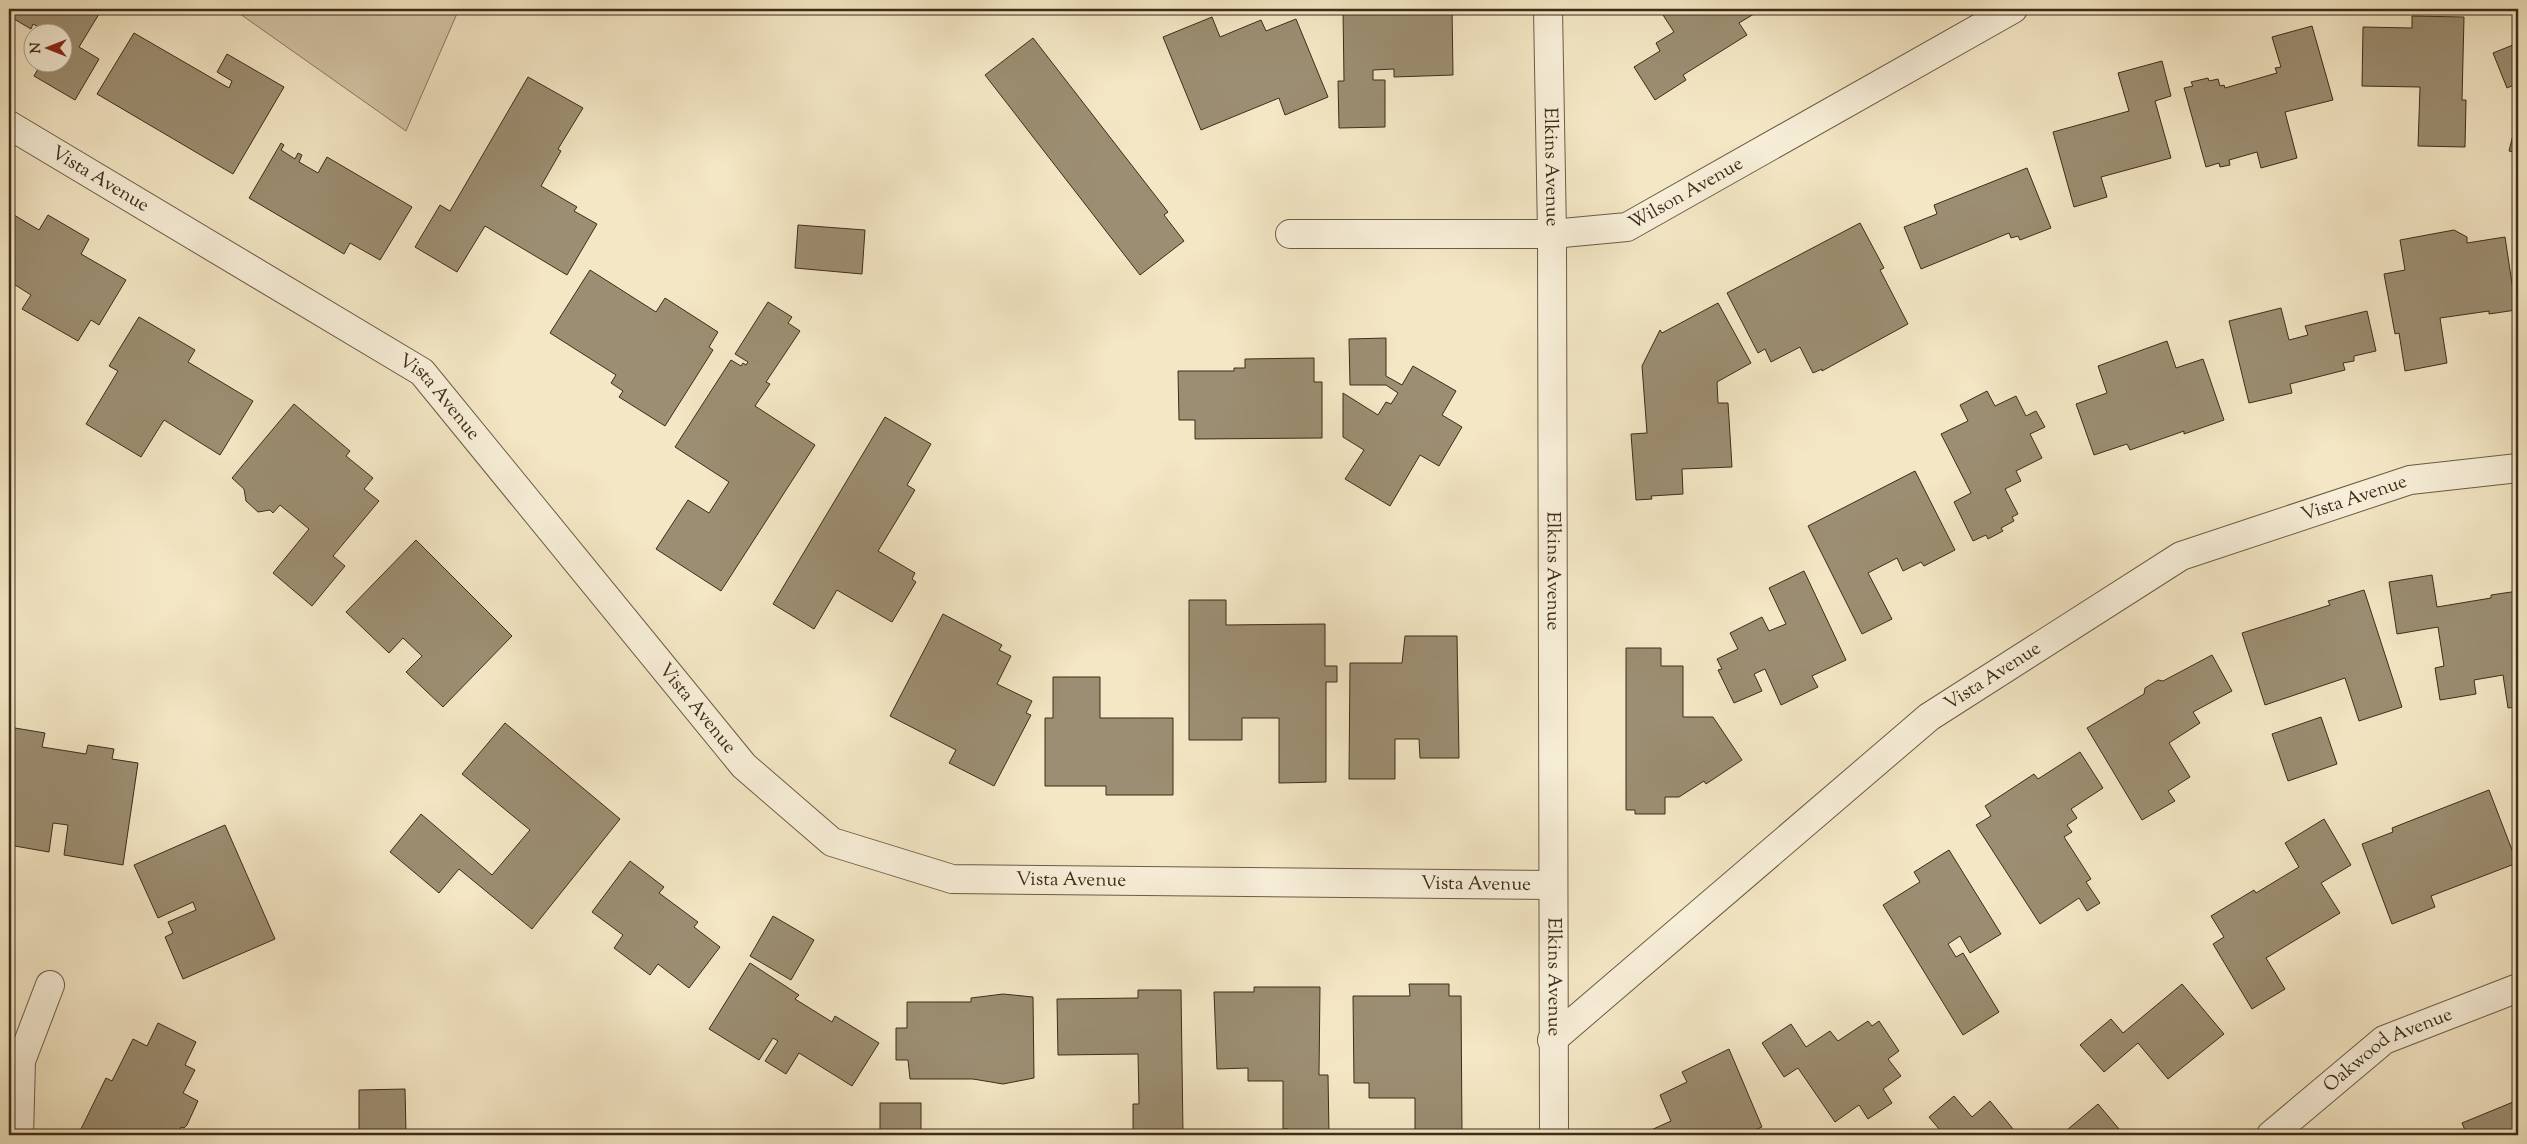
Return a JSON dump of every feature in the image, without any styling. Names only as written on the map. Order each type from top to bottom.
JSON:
[{"type":"street","name":"Elkins Avenue","points":[[1548,9],[1552,234],[1552,1040],[1554,1135]]},
{"type":"street","name":"Wilson Avenue","points":[[1290,234],[1552,234],[1627,228],[2013,9]]},
{"type":"street","name":"Vista Avenue","points":[[9,125],[422,372],[744,766],[832,842],[952,879],[1553,885]]},
{"type":"street","name":"Vista Avenue","points":[[1552,1040],[1929,717],[2181,556],[2410,480],[2518,468]]},
{"type":"street","points":[[20,1135],[21,1061],[50,985]]},
{"type":"street","name":"Oakwood Avenue","points":[[2271,1135],[2384,1040],[2518,988]]},
{"type":"shaded area","points":[[233,9],[459,9],[406,131]]},
{"type":"building","points":[[9,9],[90,9],[99,14],[79,47],[99,59],[75,100],[34,76],[36,72],[72,72],[72,22],[22,22],[22,24],[9,16]]},
{"type":"building","points":[[1343,9],[1452,9],[1453,75],[1394,77],[1394,69],[1373,70],[1373,80],[1385,80],[1385,127],[1339,128],[1338,81],[1344,81]]},
{"type":"building","points":[[1672,9],[1762,9],[1739,23],[1747,35],[1683,75],[1686,80],[1655,100],[1634,67],[1660,51],[1656,43],[1674,32],[1663,15]]},
{"type":"building","points":[[2412,16],[2464,17],[2462,100],[2466,100],[2465,147],[2418,146],[2420,87],[2362,86],[2363,27],[2412,28]]},
{"type":"building","points":[[1212,17],[1220,37],[1261,20],[1266,31],[1296,19],[1328,97],[1285,115],[1279,98],[1201,130],[1163,37]]},
{"type":"building","points":[[2312,26],[2333,100],[2285,112],[2297,158],[2261,168],[2257,152],[2229,160],[2230,165],[2220,167],[2219,163],[2206,167],[2184,88],[2193,86],[2191,82],[2208,78],[2209,81],[2218,79],[2220,86],[2224,85],[2225,88],[2277,73],[2275,68],[2281,67],[2272,37]]},
{"type":"building","points":[[134,33],[229,88],[232,81],[217,72],[227,54],[284,87],[233,174],[97,94]]},
{"type":"building","points":[[1033,38],[1168,212],[1164,215],[1184,241],[1140,275],[985,75]]},
{"type":"building","points":[[2518,43],[2518,96],[2514,85],[2507,88],[2493,53]]},
{"type":"building","points":[[2162,61],[2171,96],[2155,101],[2171,158],[2101,177],[2107,197],[2074,207],[2053,132],[2129,111],[2118,73]]},
{"type":"building","points":[[528,77],[583,108],[558,149],[561,151],[541,186],[577,207],[574,211],[597,224],[567,275],[485,226],[457,272],[415,247],[440,205],[450,211]]},
{"type":"building","points":[[2518,115],[2518,153],[2509,151]]},
{"type":"building","points":[[281,143],[284,145],[281,150],[295,159],[298,153],[302,155],[299,162],[318,173],[327,157],[412,207],[380,260],[350,243],[344,254],[249,198]]},
{"type":"building","points":[[2027,168],[2051,228],[2020,240],[2018,236],[2011,238],[2009,233],[1921,269],[1904,227],[1937,214],[1934,205]]},
{"type":"building","points":[[9,212],[39,230],[48,215],[89,239],[81,254],[126,280],[99,325],[91,320],[78,341],[22,309],[31,295],[9,281]]},
{"type":"building","points":[[1860,223],[1884,268],[1880,270],[1908,324],[1822,371],[1822,369],[1813,373],[1800,347],[1771,362],[1765,349],[1758,353],[1727,293]]},
{"type":"building","points":[[798,225],[865,230],[862,274],[795,268]]},
{"type":"building","points":[[2454,230],[2467,237],[2467,243],[2505,237],[2516,310],[2489,314],[2489,311],[2440,318],[2447,363],[2405,371],[2399,333],[2395,334],[2384,274],[2405,270],[2400,240]]},
{"type":"building","points":[[590,270],[656,312],[665,298],[718,332],[709,347],[713,350],[665,426],[619,397],[623,391],[611,383],[616,375],[550,333]]},
{"type":"building","points":[[768,302],[792,317],[788,323],[800,331],[766,382],[770,384],[755,406],[815,445],[721,591],[656,549],[688,500],[709,513],[729,482],[675,447],[731,360],[741,366],[743,363],[746,365],[748,362],[735,354]]},
{"type":"building","points":[[1718,303],[1751,363],[1717,382],[1718,403],[1728,403],[1732,467],[1682,469],[1683,494],[1651,496],[1652,499],[1636,500],[1631,434],[1647,433],[1642,366],[1660,330],[1662,333]]},
{"type":"building","points":[[2281,308],[2289,340],[2308,335],[2305,326],[2367,311],[2376,351],[2354,356],[2354,361],[2343,363],[2345,370],[2290,384],[2292,393],[2249,403],[2229,321]]},
{"type":"building","points":[[139,317],[195,350],[188,362],[253,401],[220,455],[164,420],[141,457],[86,424],[118,371],[109,366]]},
{"type":"building","points":[[1386,338],[1386,376],[1402,385],[1413,366],[1456,391],[1442,415],[1462,427],[1439,466],[1420,455],[1390,506],[1345,479],[1364,450],[1343,437],[1343,393],[1378,415],[1386,402],[1391,404],[1398,393],[1386,385],[1350,385],[1349,339]]},
{"type":"building","points":[[2167,341],[2176,368],[2203,359],[2224,420],[2184,434],[2184,431],[2130,450],[2127,444],[2094,455],[2076,404],[2107,393],[2098,366]]},
{"type":"building","points":[[1314,358],[1314,382],[1322,382],[1322,438],[1195,439],[1195,420],[1179,420],[1178,371],[1234,371],[1234,368],[1245,368],[1245,359]]},
{"type":"building","points":[[1987,391],[1995,406],[2016,396],[2026,416],[2036,411],[2045,427],[2030,434],[2042,458],[2016,471],[2021,481],[2005,489],[2018,514],[2012,517],[2014,521],[2001,528],[2003,531],[1988,539],[1986,535],[1973,541],[1954,502],[1971,493],[1941,434],[1968,421],[1960,405]]},
{"type":"building","points":[[294,404],[350,451],[346,456],[373,478],[364,489],[379,501],[333,556],[345,566],[312,606],[273,573],[309,529],[280,505],[273,513],[270,510],[258,512],[246,501],[244,489],[232,478]]},
{"type":"building","points":[[885,417],[931,444],[907,485],[915,490],[878,551],[915,573],[912,579],[916,582],[892,622],[837,590],[814,629],[773,604]]},
{"type":"building","points":[[1915,471],[1955,550],[1924,566],[1921,562],[1903,571],[1897,558],[1868,573],[1892,619],[1862,634],[1808,526]]},
{"type":"building","points":[[416,540],[512,636],[443,707],[406,672],[422,656],[403,638],[389,653],[346,612]]},
{"type":"building","points":[[1804,571],[1846,660],[1812,676],[1818,687],[1781,705],[1765,669],[1754,674],[1762,691],[1734,703],[1718,670],[1722,669],[1717,659],[1738,649],[1730,633],[1762,617],[1769,631],[1786,624],[1769,588]]},
{"type":"building","points":[[2432,575],[2437,607],[2491,598],[2491,595],[2518,591],[2518,707],[2508,708],[2503,675],[2474,680],[2476,694],[2440,700],[2435,668],[2444,666],[2438,627],[2397,634],[2389,582]]},
{"type":"building","points":[[2364,590],[2402,707],[2359,721],[2345,678],[2265,705],[2242,633],[2330,605],[2328,601]]},
{"type":"building","points":[[1189,600],[1226,600],[1226,625],[1325,624],[1325,666],[1337,666],[1337,682],[1326,682],[1326,782],[1279,783],[1279,718],[1242,718],[1242,740],[1189,740]]},
{"type":"building","points":[[943,614],[1002,645],[999,650],[1011,656],[997,684],[1032,701],[1026,713],[1031,715],[994,786],[949,763],[956,750],[890,716]]},
{"type":"building","points":[[1405,636],[1457,636],[1459,758],[1420,758],[1419,739],[1395,739],[1395,779],[1349,779],[1350,663],[1402,663]]},
{"type":"building","points":[[1626,648],[1661,648],[1661,666],[1683,666],[1683,717],[1713,717],[1742,760],[1706,784],[1704,781],[1679,797],[1665,797],[1665,814],[1635,814],[1635,810],[1626,810]]},
{"type":"building","points":[[2212,655],[2232,691],[2193,712],[2200,723],[2169,743],[2190,777],[2168,791],[2175,801],[2142,820],[2087,728],[2144,694],[2145,688],[2158,680],[2163,681]]},
{"type":"building","points":[[1053,677],[1100,677],[1100,718],[1173,718],[1173,795],[1106,795],[1106,786],[1045,786],[1045,718],[1053,718]]},
{"type":"building","points":[[2321,717],[2337,764],[2288,781],[2272,734]]},
{"type":"building","points":[[505,723],[620,819],[532,929],[459,869],[439,893],[390,852],[421,814],[492,875],[530,830],[462,774]]},
{"type":"building","points":[[9,727],[45,733],[42,747],[86,754],[88,745],[114,749],[112,759],[138,763],[123,865],[64,855],[68,825],[53,823],[49,852],[9,845]]},
{"type":"building","points":[[2080,752],[2103,788],[2071,809],[2077,818],[2067,825],[2072,832],[2064,837],[2091,879],[2086,882],[2100,903],[2087,911],[2079,898],[2040,924],[1976,825],[1991,816],[1985,806],[2034,774],[2038,779]]},
{"type":"building","points":[[2489,790],[2517,863],[2431,896],[2435,907],[2392,924],[2362,844],[2393,832],[2392,828]]},
{"type":"building","points":[[2324,819],[2351,865],[2321,883],[2340,913],[2266,958],[2285,989],[2252,1009],[2213,944],[2224,937],[2211,916],[2254,890],[2256,893],[2299,867],[2285,843]]},
{"type":"building","points":[[225,825],[275,939],[183,979],[165,937],[173,933],[168,922],[196,910],[193,902],[158,918],[134,865]]},
{"type":"building","points":[[1949,850],[2001,934],[1970,953],[1960,936],[1948,944],[1956,957],[1963,953],[1999,1012],[1963,1035],[1883,905],[1920,882],[1914,872]]},
{"type":"building","points":[[630,861],[664,887],[659,893],[698,922],[694,927],[720,947],[689,988],[658,964],[650,975],[614,948],[623,935],[592,912]]},
{"type":"building","points":[[773,916],[814,940],[791,980],[750,956]]},
{"type":"building","points":[[750,963],[799,995],[795,999],[832,1022],[835,1016],[879,1043],[852,1086],[799,1053],[786,1074],[765,1061],[778,1041],[773,1038],[759,1060],[709,1029]]},
{"type":"building","points":[[1409,984],[1449,984],[1449,996],[1461,996],[1462,1135],[1415,1135],[1415,1098],[1369,1098],[1369,1083],[1354,1083],[1353,996],[1410,996]]},
{"type":"building","points":[[2182,984],[2224,1034],[2168,1079],[2138,1043],[2104,1072],[2080,1045],[2111,1019],[2123,1033]]},
{"type":"building","points":[[1254,987],[1320,987],[1319,1075],[1328,1075],[1329,1135],[1288,1135],[1288,1129],[1283,1129],[1283,1081],[1248,1081],[1248,1068],[1217,1069],[1214,992],[1254,992]]},
{"type":"building","points":[[1138,990],[1181,990],[1183,1135],[1133,1135],[1133,1104],[1139,1104],[1138,1054],[1058,1055],[1057,999],[1138,998]]},
{"type":"building","points":[[1003,994],[1033,997],[1034,1078],[1003,1084],[973,1079],[910,1079],[908,1060],[896,1060],[896,1028],[907,1028],[907,1002],[971,1002],[971,998]]},
{"type":"building","points":[[1868,1021],[1872,1026],[1879,1021],[1899,1051],[1888,1059],[1901,1076],[1883,1089],[1892,1103],[1868,1119],[1859,1105],[1835,1122],[1798,1068],[1784,1077],[1762,1043],[1791,1024],[1806,1047],[1830,1031],[1838,1041]]},
{"type":"building","points":[[158,1023],[196,1042],[185,1065],[195,1070],[183,1093],[198,1101],[187,1125],[184,1128],[181,1127],[177,1135],[88,1135],[80,1131],[106,1078],[112,1081],[133,1039],[147,1046]]},
{"type":"building","points":[[1729,1049],[1762,1127],[1743,1135],[1640,1135],[1671,1121],[1660,1095],[1687,1082],[1682,1072]]},
{"type":"building","points":[[405,1089],[406,1132],[433,1132],[433,1135],[359,1135],[359,1090]]},
{"type":"building","points":[[1954,1096],[1972,1117],[1990,1101],[2018,1135],[1944,1135],[1929,1117]]},
{"type":"building","points":[[2518,1100],[2518,1135],[2467,1135],[2462,1123]]},
{"type":"building","points":[[880,1103],[921,1103],[921,1135],[880,1135]]},
{"type":"building","points":[[2098,1104],[2124,1135],[2061,1135]]}]
